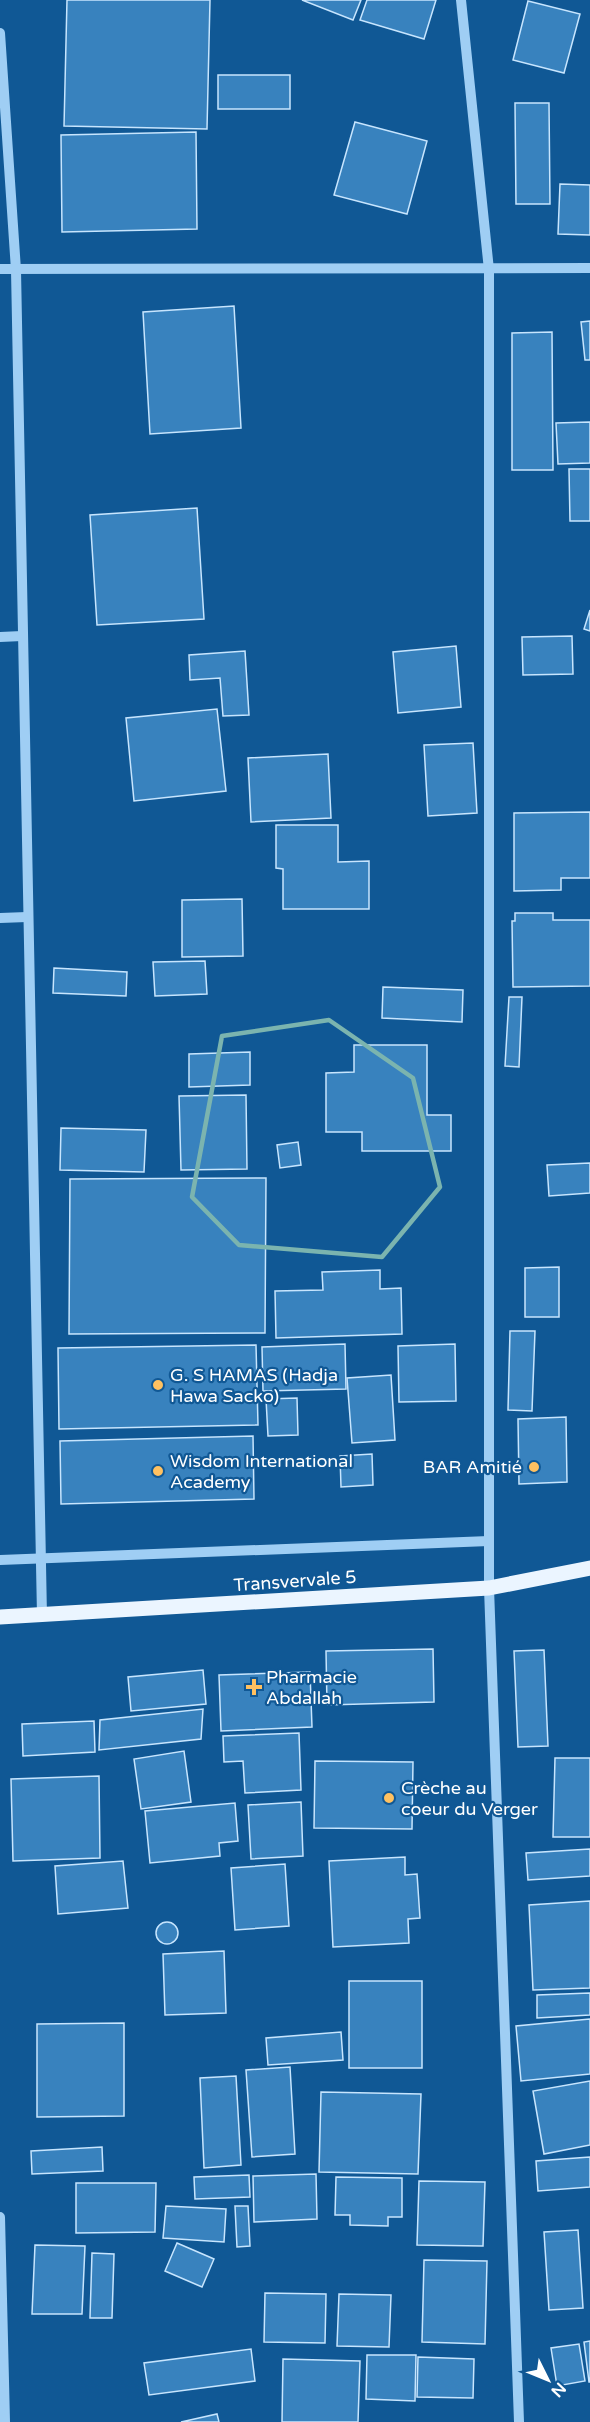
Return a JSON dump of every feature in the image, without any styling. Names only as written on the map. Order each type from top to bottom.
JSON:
[{"type":"main road","name":"Transvervale 5","points":[[0,1617],[489,1588],[590,1568]]},
{"type":"street","points":[[460,0],[489,270],[489,1588],[519,2422]]},
{"type":"street","points":[[0,33],[16,270],[42,1616]]},
{"type":"street","points":[[0,269],[489,270],[590,268]]},
{"type":"street","points":[[0,636],[22,636]]},
{"type":"street","points":[[0,918],[27,917]]},
{"type":"street","points":[[0,1560],[489,1541]]},
{"type":"street","points":[[0,2217],[5,2422]]},
{"type":"highlighted area","points":[[329,1020],[413,1078],[440,1187],[382,1257],[239,1245],[192,1197],[222,1036]]},
{"type":"building","points":[[67,0],[210,0],[207,129],[64,126]]},
{"type":"building","points":[[302,0],[361,0],[353,20]]},
{"type":"building","points":[[367,0],[436,0],[424,39],[360,20]]},
{"type":"building","points":[[528,1],[580,14],[564,73],[513,60]]},
{"type":"building","points":[[218,75],[290,75],[290,109],[218,109]]},
{"type":"building","points":[[515,103],[549,103],[550,204],[516,204]]},
{"type":"building","points":[[355,122],[427,141],[407,214],[334,195]]},
{"type":"building","points":[[196,132],[197,229],[62,232],[61,135]]},
{"type":"building","points":[[560,184],[590,185],[590,235],[558,234]]},
{"type":"building","points":[[234,306],[241,428],[150,434],[143,312]]},
{"type":"building","points":[[590,321],[590,360],[585,360],[581,322]]},
{"type":"building","points":[[552,332],[553,470],[512,470],[512,333]]},
{"type":"building","points":[[590,422],[590,463],[558,464],[556,423]]},
{"type":"building","points":[[569,469],[590,469],[590,521],[570,521]]},
{"type":"building","points":[[197,508],[204,619],[97,625],[90,515]]},
{"type":"building","points":[[590,610],[590,631],[584,629]]},
{"type":"building","points":[[572,636],[573,674],[523,675],[522,637]]},
{"type":"building","points":[[456,646],[461,707],[398,713],[393,652]]},
{"type":"building","points":[[245,651],[249,715],[223,716],[220,678],[190,680],[189,655]]},
{"type":"building","points":[[217,709],[226,791],[134,801],[126,718]]},
{"type":"building","points":[[473,743],[477,813],[428,816],[424,745]]},
{"type":"building","points":[[328,754],[331,818],[251,822],[248,758]]},
{"type":"building","points":[[590,812],[590,878],[561,878],[561,890],[514,891],[514,813]]},
{"type":"building","points":[[276,825],[338,825],[338,862],[369,861],[369,909],[283,909],[283,869],[276,868]]},
{"type":"building","points":[[242,899],[243,956],[182,957],[182,900]]},
{"type":"building","points":[[515,913],[553,913],[553,920],[590,920],[590,986],[513,987],[512,921],[515,921]]},
{"type":"building","points":[[205,961],[207,994],[155,996],[153,962]]},
{"type":"building","points":[[54,968],[127,972],[126,996],[53,993]]},
{"type":"building","points":[[383,987],[463,990],[462,1022],[382,1018]]},
{"type":"building","points":[[509,997],[522,997],[519,1067],[505,1066]]},
{"type":"building","points":[[354,1045],[427,1045],[427,1115],[451,1115],[451,1151],[362,1151],[362,1132],[326,1132],[326,1073],[354,1072]]},
{"type":"building","points":[[250,1052],[250,1085],[189,1087],[189,1054]]},
{"type":"building","points":[[246,1095],[247,1169],[181,1170],[179,1096]]},
{"type":"building","points":[[61,1128],[146,1130],[144,1172],[60,1170]]},
{"type":"building","points":[[298,1142],[301,1165],[280,1168],[277,1145]]},
{"type":"building","points":[[590,1163],[590,1193],[549,1196],[547,1165]]},
{"type":"building","points":[[266,1178],[265,1333],[69,1334],[70,1179]]},
{"type":"building","points":[[559,1267],[559,1317],[525,1317],[525,1268]]},
{"type":"building","points":[[380,1270],[380,1289],[401,1288],[402,1334],[276,1338],[275,1291],[323,1290],[322,1272]]},
{"type":"building","points":[[510,1331],[535,1331],[532,1411],[508,1410]]},
{"type":"building","points":[[345,1344],[346,1389],[263,1391],[262,1347]]},
{"type":"building","points":[[455,1344],[456,1401],[399,1402],[398,1346]]},
{"type":"building","name":"G. S HAMAS (Hadja Hawa Sacko)","points":[[256,1345],[258,1425],[59,1429],[58,1348]]},
{"type":"building","points":[[391,1375],[395,1440],[352,1443],[347,1378]]},
{"type":"building","points":[[297,1398],[298,1435],[268,1436],[266,1399]]},
{"type":"building","points":[[566,1417],[567,1482],[519,1484],[518,1419]]},
{"type":"building","name":"Wisdom International Academy","points":[[253,1436],[254,1499],[61,1504],[60,1441]]},
{"type":"building","points":[[372,1454],[373,1485],[341,1487],[340,1456]]},
{"type":"building","points":[[433,1649],[434,1702],[327,1705],[326,1651]]},
{"type":"building","points":[[544,1650],[548,1746],[518,1747],[514,1651]]},
{"type":"building","points":[[203,1670],[206,1704],[131,1711],[128,1677]]},
{"type":"building","points":[[310,1672],[312,1727],[221,1731],[219,1675]]},
{"type":"building","points":[[203,1709],[201,1739],[99,1750],[100,1720]]},
{"type":"building","points":[[94,1721],[95,1752],[23,1756],[22,1724]]},
{"type":"building","points":[[299,1733],[301,1790],[245,1793],[243,1761],[224,1762],[223,1736]]},
{"type":"building","points":[[184,1751],[191,1802],[141,1809],[134,1759]]},
{"type":"building","points":[[555,1758],[590,1758],[590,1837],[553,1837]]},
{"type":"building","points":[[315,1761],[413,1762],[412,1829],[314,1828]]},
{"type":"building","points":[[99,1776],[100,1858],[13,1861],[11,1779]]},
{"type":"building","points":[[301,1802],[303,1856],[251,1859],[248,1805]]},
{"type":"building","points":[[235,1803],[238,1841],[219,1843],[220,1856],[150,1863],[145,1811]]},
{"type":"building","points":[[590,1849],[590,1876],[528,1880],[526,1853]]},
{"type":"building","points":[[405,1857],[405,1875],[417,1874],[420,1918],[408,1919],[409,1943],[333,1947],[329,1861]]},
{"type":"building","points":[[123,1861],[128,1908],[58,1914],[55,1866]]},
{"type":"building","points":[[285,1864],[289,1926],[235,1930],[231,1868]]},
{"type":"building","points":[[590,1901],[590,1988],[533,1990],[529,1905]]},
{"type":"building","points":[[167,1922],[175,1925],[178,1933],[175,1941],[167,1944],[159,1941],[156,1933],[159,1925]]},
{"type":"building","points":[[224,1951],[226,2013],[165,2015],[163,1954]]},
{"type":"building","points":[[349,1981],[422,1981],[422,2068],[349,2068]]},
{"type":"building","points":[[590,1993],[590,2015],[537,2018],[537,1995]]},
{"type":"building","points":[[590,2019],[590,2074],[521,2081],[516,2026]]},
{"type":"building","points":[[124,2023],[124,2116],[37,2117],[37,2024]]},
{"type":"building","points":[[341,2032],[343,2060],[268,2065],[266,2038]]},
{"type":"building","points":[[290,2067],[295,2154],[252,2157],[246,2070]]},
{"type":"building","points":[[236,2076],[241,2165],[204,2168],[200,2078]]},
{"type":"building","points":[[590,2081],[590,2145],[544,2154],[533,2091]]},
{"type":"building","points":[[321,2092],[421,2094],[418,2174],[319,2172]]},
{"type":"building","points":[[102,2147],[103,2171],[32,2174],[31,2151]]},
{"type":"building","points":[[590,2157],[590,2187],[538,2191],[536,2161]]},
{"type":"building","points":[[316,2174],[317,2219],[254,2222],[253,2176]]},
{"type":"building","points":[[249,2175],[250,2197],[195,2199],[194,2177]]},
{"type":"building","points":[[336,2177],[402,2178],[402,2217],[388,2217],[388,2226],[350,2225],[350,2215],[335,2215]]},
{"type":"building","points":[[419,2181],[485,2182],[483,2246],[417,2245]]},
{"type":"building","points":[[76,2183],[156,2183],[155,2232],[76,2233]]},
{"type":"building","points":[[166,2206],[226,2209],[224,2242],[163,2238]]},
{"type":"building","points":[[235,2206],[248,2206],[250,2246],[237,2247]]},
{"type":"building","points":[[578,2230],[583,2308],[549,2310],[544,2232]]},
{"type":"building","points":[[177,2243],[214,2259],[202,2287],[165,2271]]},
{"type":"building","points":[[35,2245],[85,2246],[82,2314],[32,2314]]},
{"type":"building","points":[[92,2253],[114,2254],[112,2318],[90,2318]]},
{"type":"building","points":[[424,2260],[487,2261],[485,2344],[422,2342]]},
{"type":"building","points":[[265,2293],[326,2294],[325,2343],[264,2342]]},
{"type":"building","points":[[339,2294],[391,2295],[389,2347],[337,2346]]},
{"type":"building","points":[[590,2341],[590,2382],[589,2382],[584,2342]]},
{"type":"building","points":[[579,2344],[585,2381],[557,2386],[551,2348]]},
{"type":"building","points":[[251,2349],[255,2381],[149,2395],[144,2363]]},
{"type":"building","points":[[367,2355],[416,2355],[415,2401],[366,2399]]},
{"type":"building","points":[[418,2357],[474,2359],[473,2398],[417,2397]]},
{"type":"building","points":[[283,2359],[360,2361],[358,2422],[282,2422]]},
{"type":"building","points":[[217,2414],[219,2422],[181,2422]]},
{"type":"place","name":"G. S HAMAS (Hadja Hawa Sacko)","points":[[158,1385]]},
{"type":"place","name":"BAR Amitié","points":[[534,1467]]},
{"type":"place","name":"Wisdom International Academy","points":[[158,1471]]},
{"type":"place","name":"Pharmacie Abdallah","points":[[254,1687]]},
{"type":"place","name":"Crèche au coeur du Verger","points":[[389,1798]]}]
